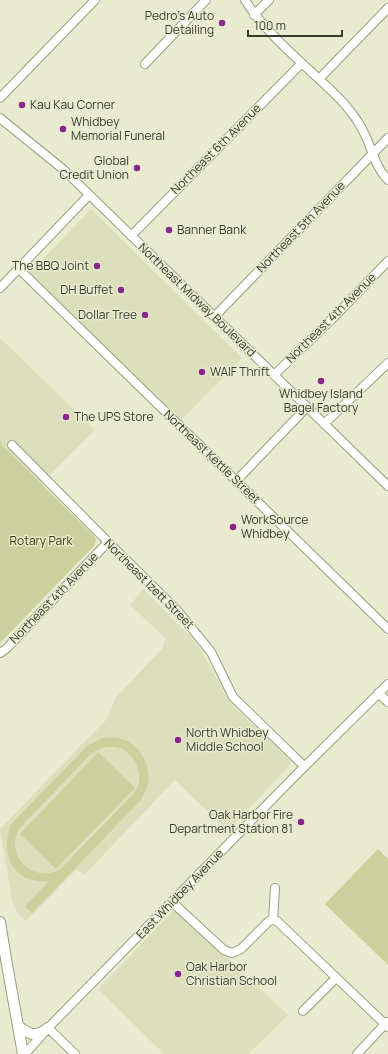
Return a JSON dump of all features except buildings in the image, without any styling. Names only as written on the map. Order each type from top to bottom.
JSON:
[{"type":"main road","points":[[0,922],[3,960],[24,1054]]},
{"type":"main road","points":[[18,1026],[30,1034],[36,1035],[42,1033],[48,1028]]},
{"type":"street","points":[[0,98],[95,0]]},
{"type":"street","points":[[145,64],[206,0]]},
{"type":"street","points":[[245,0],[254,15],[351,111],[366,137],[381,172],[388,180]]},
{"type":"street","points":[[254,15],[269,0]]},
{"type":"street","points":[[319,79],[388,8]]},
{"type":"street","name":"Northeast 6th Avenue","points":[[131,236],[302,63]]},
{"type":"street","name":"Northeast Midway Boulevard","points":[[0,118],[64,170],[388,486]]},
{"type":"street","name":"Northeast 5th Avenue","points":[[214,317],[388,138]]},
{"type":"street","points":[[0,288],[89,195]]},
{"type":"street","name":"Northeast 4th Avenue","points":[[274,375],[334,317],[388,261]]},
{"type":"street","name":"Northeast Kettle Street","points":[[19,269],[388,629]]},
{"type":"street","points":[[324,424],[388,363]]},
{"type":"street","points":[[236,481],[307,407]]},
{"type":"street","name":"Northeast Izett Street","points":[[12,445],[176,609],[211,652],[228,688],[234,697],[304,766]]},
{"type":"street","name":"Northeast 4th Avenue","points":[[0,653],[11,644],[108,542]]},
{"type":"street","name":"East Whidbey Avenue","points":[[24,1054],[304,766],[388,684]]},
{"type":"street","points":[[378,693],[388,702]]},
{"type":"street","points":[[273,920],[275,888]]},
{"type":"street","points":[[172,902],[224,950],[232,953],[241,949],[265,924],[273,920],[281,923],[336,978],[387,1024],[357,1054]]},
{"type":"street","points":[[303,1011],[336,978]]},
{"type":"street","points":[[48,1028],[75,1054]]},
{"type":"shaded area","points":[[91,209],[242,358],[180,421],[29,273]]},
{"type":"shaded area","points":[[0,338],[95,430],[39,485],[0,447]]},
{"type":"shaded area","name":"North Whidbey Middle School","points":[[143,589],[191,637],[201,650],[232,705],[290,760],[290,765],[228,831],[175,780],[84,875],[77,869],[26,921],[18,914],[12,900],[0,829],[107,719],[116,697],[162,649],[165,638],[130,605]]},
{"type":"shaded area","name":"Oak Harbor Christian School","points":[[175,909],[288,1015],[248,1054],[164,1054],[98,989]]},
{"type":"green space","name":"Rotary Park","points":[[0,440],[2,445],[94,536],[96,540],[94,546],[0,643]]},
{"type":"green space","points":[[103,738],[118,738],[132,743],[142,754],[145,761],[148,775],[147,787],[141,800],[32,913],[25,906],[48,882],[36,881],[21,875],[11,863],[8,856],[7,840],[11,824],[88,745]],"holes":[[[104,747],[120,748],[134,760],[139,771],[139,783],[137,789],[60,870],[51,873],[42,873],[30,870],[21,862],[16,851],[15,841],[18,830],[90,755]]]},
{"type":"green space","points":[[98,752],[135,788],[56,869],[20,834]]},
{"type":"green space","points":[[378,849],[388,859],[388,965],[325,904]]},
{"type":"place","name":"Pedro’s Auto Detailing","points":[[222,23]]},
{"type":"place","name":"Kau Kau Corner","points":[[22,105]]},
{"type":"place","name":"Whidbey Memorial Funeral","points":[[63,129]]},
{"type":"place","name":"Global Credit Union","points":[[137,168]]},
{"type":"place","name":"Banner Bank","points":[[169,230]]},
{"type":"place","name":"The BBQ Joint","points":[[97,266]]},
{"type":"place","name":"DH Buffet","points":[[121,290]]},
{"type":"place","name":"Dollar Tree","points":[[145,315]]},
{"type":"place","name":"WAIF Thrift","points":[[202,372]]},
{"type":"place","name":"Whidbey Island Bagel Factory","points":[[321,381]]},
{"type":"place","name":"The UPS Store","points":[[66,417]]},
{"type":"place","name":"WorkSource Whidbey","points":[[233,527]]},
{"type":"place","name":"North Whidbey Middle School","points":[[178,740]]},
{"type":"place","name":"Oak Harbor Fire Department Station 81","points":[[301,822]]},
{"type":"place","name":"Oak Harbor Christian School","points":[[178,974]]}]
